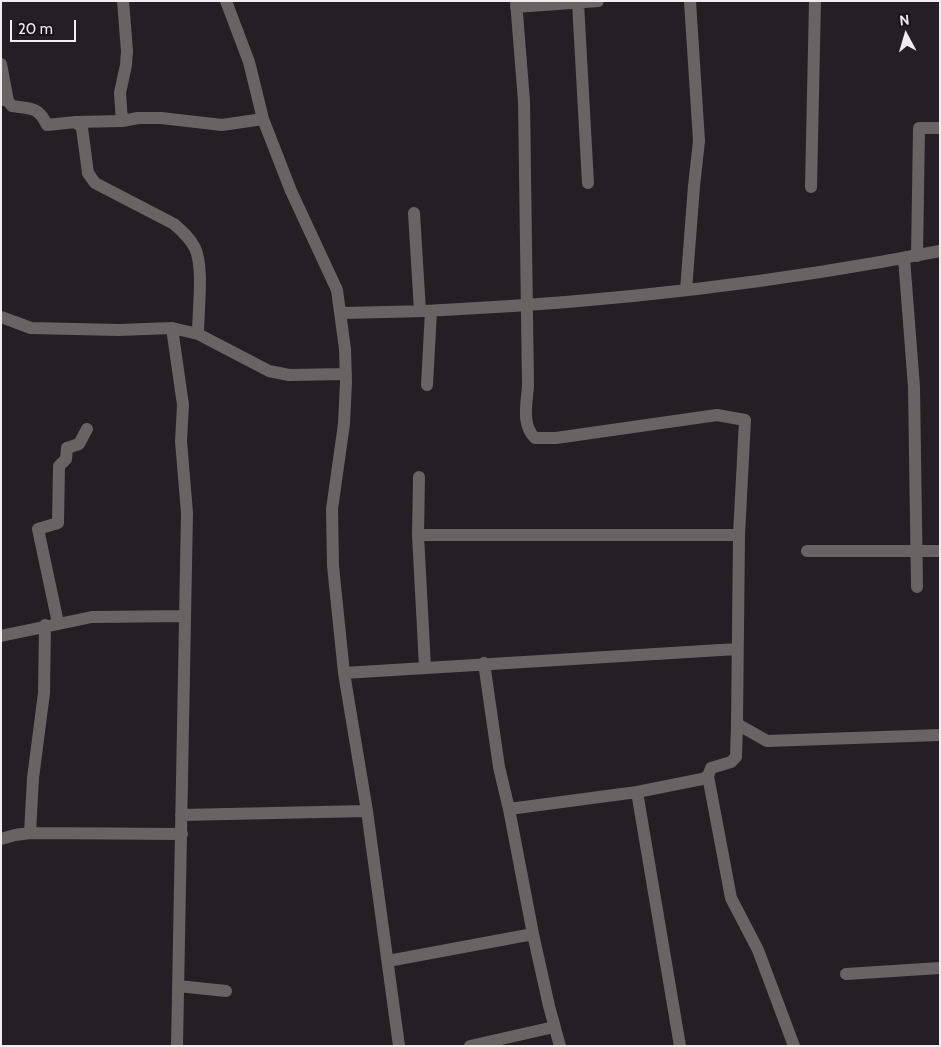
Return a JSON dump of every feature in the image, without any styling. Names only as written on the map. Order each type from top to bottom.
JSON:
[{"type":"street","points":[[122,121],[120,93],[127,50],[124,1]]},
{"type":"street","points":[[226,1],[249,62],[264,119],[291,190],[337,290],[345,350],[346,374],[344,424],[332,509],[333,566],[344,673],[367,811],[399,1046]]},
{"type":"street","points":[[598,1],[516,4],[524,101],[528,385],[526,424],[529,432],[536,438],[556,438],[717,416],[745,420],[739,535],[736,757],[731,762],[711,768],[708,776],[731,898],[758,950],[794,1046]]},
{"type":"street","points":[[686,290],[694,186],[700,141],[690,1]]},
{"type":"street","points":[[811,187],[815,1]]},
{"type":"street","points":[[578,3],[588,183]]},
{"type":"street","points":[[1,64],[4,100],[12,106],[34,110],[42,114],[48,125],[161,118],[222,125],[264,119]]},
{"type":"street","points":[[76,122],[82,128],[88,173],[95,183],[174,224],[195,247],[200,264],[198,334]]},
{"type":"street","points":[[917,587],[910,257],[919,128],[940,128]]},
{"type":"street","points":[[414,213],[426,311],[427,385]]},
{"type":"street","points":[[340,313],[426,311],[526,305],[686,290],[739,284],[940,251]]},
{"type":"street","points":[[1,316],[31,328],[119,330],[172,328],[198,334],[269,371],[289,375],[346,374]]},
{"type":"street","points":[[172,328],[183,405],[181,442],[187,513],[177,1046]]},
{"type":"street","points":[[30,833],[32,778],[52,624],[38,529],[58,523],[58,466],[66,459],[66,448],[78,444],[87,429]]},
{"type":"street","points":[[419,477],[418,535],[425,668]]},
{"type":"street","points":[[418,535],[739,535]]},
{"type":"street","points":[[807,551],[940,551]]},
{"type":"street","points":[[1,636],[92,617],[185,616]]},
{"type":"street","points":[[344,673],[737,649]]},
{"type":"street","points":[[484,664],[499,767],[509,809],[532,934],[560,1046]]},
{"type":"street","points":[[736,724],[767,741],[940,735]]},
{"type":"street","points":[[509,809],[637,792],[702,779],[708,776]]},
{"type":"street","points":[[637,792],[680,1046]]},
{"type":"street","points":[[181,815],[367,811]]},
{"type":"street","points":[[1,839],[15,834],[30,833],[182,834]]},
{"type":"street","points":[[388,962],[532,934]]},
{"type":"street","points":[[846,974],[940,968]]},
{"type":"street","points":[[178,986],[226,991]]},
{"type":"street","points":[[470,1046],[554,1027]]}]
